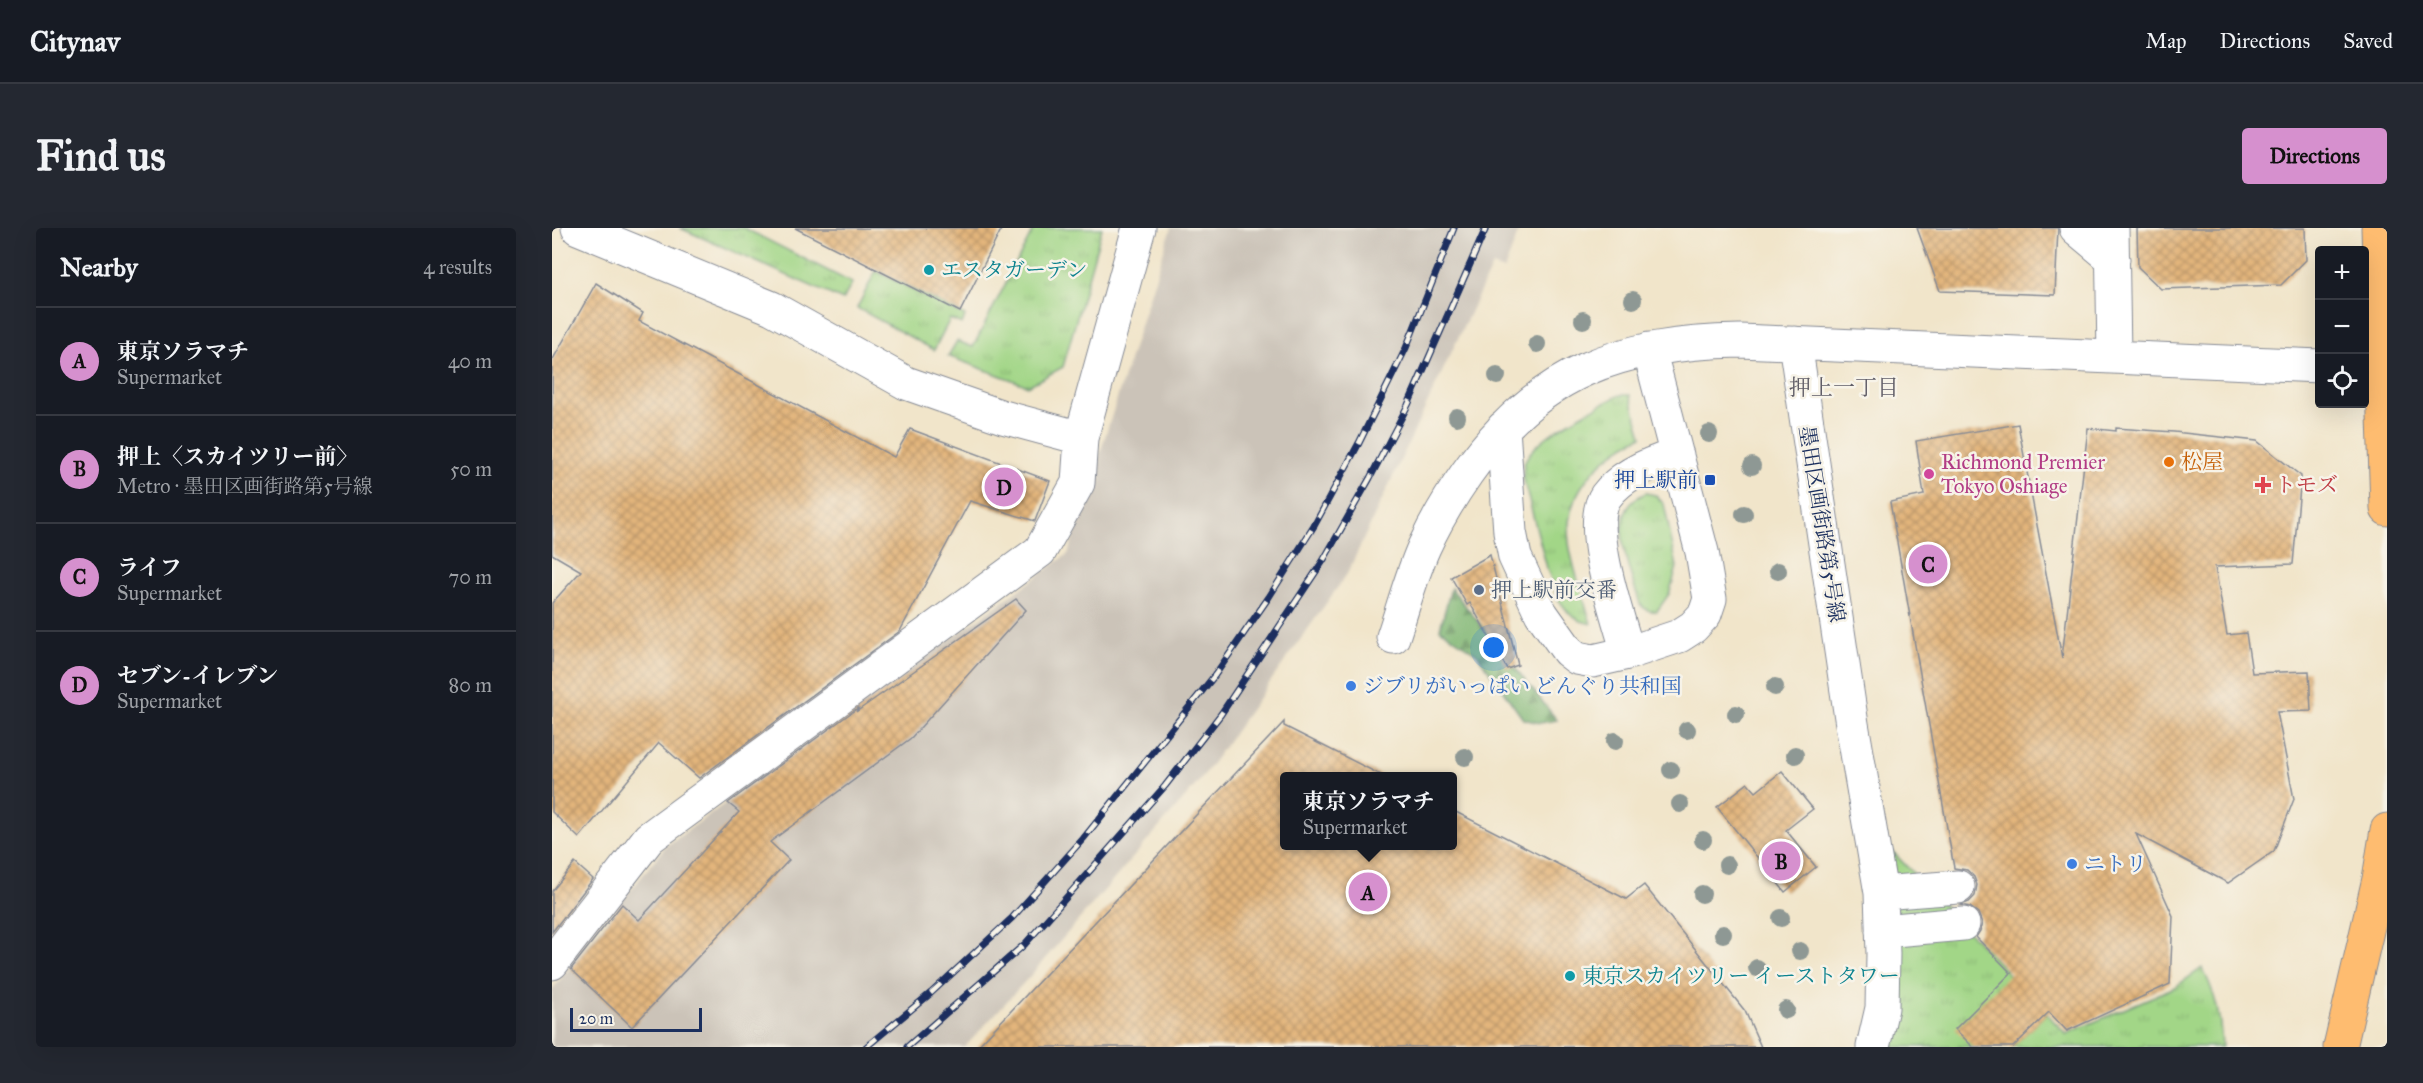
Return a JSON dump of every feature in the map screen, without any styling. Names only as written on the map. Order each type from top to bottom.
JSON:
[{"type":"main road","points":[[2378,228],[2373,368],[2387,509]]},
{"type":"main road","points":[[2340,1047],[2350,1002],[2375,940],[2379,879],[2387,830]]},
{"type":"street","points":[[578,228],[772,308],[906,383],[1003,417],[1081,438]]},
{"type":"street","points":[[552,963],[649,838],[1040,551],[1078,483],[1081,438],[1139,228]]},
{"type":"street","points":[[2076,228],[2113,244],[2114,357]]},
{"type":"street","points":[[1393,637],[1424,548],[1443,511],[1476,460],[1532,399],[1562,380],[1615,358],[1649,349],[1701,342],[1795,343],[2315,366]]},
{"type":"street","name":"墨田区画街路第5号線","points":[[1795,343],[1851,718],[1881,893],[1882,1008],[1873,1047]]},
{"type":"street","points":[[1503,428],[1515,557],[1541,613],[1556,637],[1577,658],[1593,661],[1628,653],[1679,636],[1693,627],[1705,614],[1710,599],[1702,552],[1649,349]]},
{"type":"street","points":[[1628,653],[1602,558],[1599,527],[1605,497],[1627,476],[1659,460],[1677,455]]},
{"type":"street","points":[[1881,893],[1958,887]]},
{"type":"street","points":[[1882,931],[1963,924]]},
{"type":"shaded area","points":[[1171,228],[1520,228],[1504,270],[1492,266],[1347,574],[1201,779],[1030,976],[965,1047],[552,1047],[552,990],[665,847],[1068,554]]},
{"type":"green space","points":[[680,228],[744,228],[852,283],[843,300]]},
{"type":"green space","points":[[1034,228],[1102,228],[1063,367],[1028,386],[948,356],[957,341],[973,347]]},
{"type":"green space","points":[[876,271],[965,316],[962,324],[950,319],[934,350],[857,308]]},
{"type":"green space","points":[[1620,395],[1630,395],[1642,436],[1612,454],[1588,478],[1578,492],[1569,525],[1571,553],[1591,624],[1581,621],[1568,612],[1558,599],[1547,568],[1523,478],[1524,466],[1529,454],[1552,433]]},
{"type":"green space","points":[[1646,493],[1655,495],[1664,504],[1677,567],[1669,594],[1657,611],[1647,610],[1640,604],[1623,543],[1622,528],[1625,513],[1633,502]]},
{"type":"green space","points":[[1451,588],[1557,720],[1540,723],[1523,719],[1477,654],[1440,629]]},
{"type":"green space","points":[[1892,851],[2066,1034],[2175,987],[2202,968],[2217,1006],[2222,1047],[1890,1047],[1899,986]]},
{"type":"pier","points":[[2387,1016],[2387,1047],[2274,1047]]},
{"type":"building","name":"エスタガーデン","points":[[795,228],[1002,228],[960,312]]},
{"type":"building","points":[[1917,228],[2058,228],[2055,295],[1940,291]]},
{"type":"building","points":[[2137,228],[2305,228],[2306,260],[2281,285],[2161,289],[2138,267]]},
{"type":"building","points":[[596,283],[643,313],[639,321],[894,457],[910,429],[1050,481],[1035,521],[970,501],[900,631],[699,778],[659,743],[579,838],[552,812],[552,603],[581,571],[552,554],[552,361]]},
{"type":"building","points":[[2018,424],[2062,658],[2088,428],[2174,432],[2257,441],[2301,476],[2293,564],[2215,567],[2227,635],[2246,633],[2252,673],[2309,671],[2311,711],[2277,712],[2294,799],[2274,851],[2228,883],[2136,834],[2173,916],[2170,984],[2067,1031],[2049,1012],[2013,1047],[1973,1047],[1955,1029],[2011,973],[1976,937],[1982,923],[1978,913],[1970,907],[1961,905],[1969,902],[1975,896],[1977,885],[1974,877],[1967,870],[1954,868],[1890,502],[1924,495],[1916,441]]},
{"type":"building","name":"押上駅前交番","points":[[1490,555],[1518,665],[1507,669],[1470,603],[1467,605],[1451,577]]},
{"type":"building","points":[[1016,599],[1026,610],[911,738],[770,842],[789,860],[632,1027],[571,969],[622,904],[639,920],[739,812],[728,803],[859,707],[856,712]]},
{"type":"building","points":[[1284,722],[1284,726],[1375,772],[1280,772],[1280,850],[1457,850],[1457,813],[1626,899],[1644,885],[1745,1011],[1761,1047],[977,1047]]},
{"type":"building","points":[[1782,771],[1813,809],[1786,830],[1816,867],[1785,892],[1717,807],[1748,783],[1756,792]]},
{"type":"building","points":[[575,863],[593,879],[552,932],[552,891]]},
{"type":"railway","points":[[866,1047],[931,993],[1012,918],[1083,839],[1215,675],[1269,597],[1314,526],[1359,443],[1406,348],[1454,228]]},
{"type":"railway","points":[[907,1047],[1025,944],[1165,786],[1221,714],[1323,561],[1370,478],[1408,405],[1486,228]]},
{"type":"place","name":"エスタガーデン","points":[[929,270]]},
{"type":"place","name":"松屋","points":[[2169,462]]},
{"type":"place","name":"Richmond Premier Tokyo Oshiage","points":[[1929,474]]},
{"type":"place","name":"押上駅前","points":[[1710,480]]},
{"type":"place","name":"トモズ","points":[[2263,485]]},
{"type":"place","name":"セブン-イレブン","points":[[1004,487]]},
{"type":"place","name":"ライフ","points":[[1928,564]]},
{"type":"place","name":"押上駅前交番","points":[[1479,590]]},
{"type":"place","name":"ジブリがいっぱい どんぐり共和国","points":[[1351,686]]},
{"type":"place","name":"押上〈スカイツリー前〉","points":[[1781,861]]},
{"type":"place","name":"ニトリ","points":[[2072,864]]},
{"type":"place","name":"東京ソラマチ","points":[[1368,892]]},
{"type":"place","name":"東京スカイツリー イーストタワー","points":[[1570,976]]},
{"type":"district","name":"押上一丁目","points":[[1844,387]]}]
